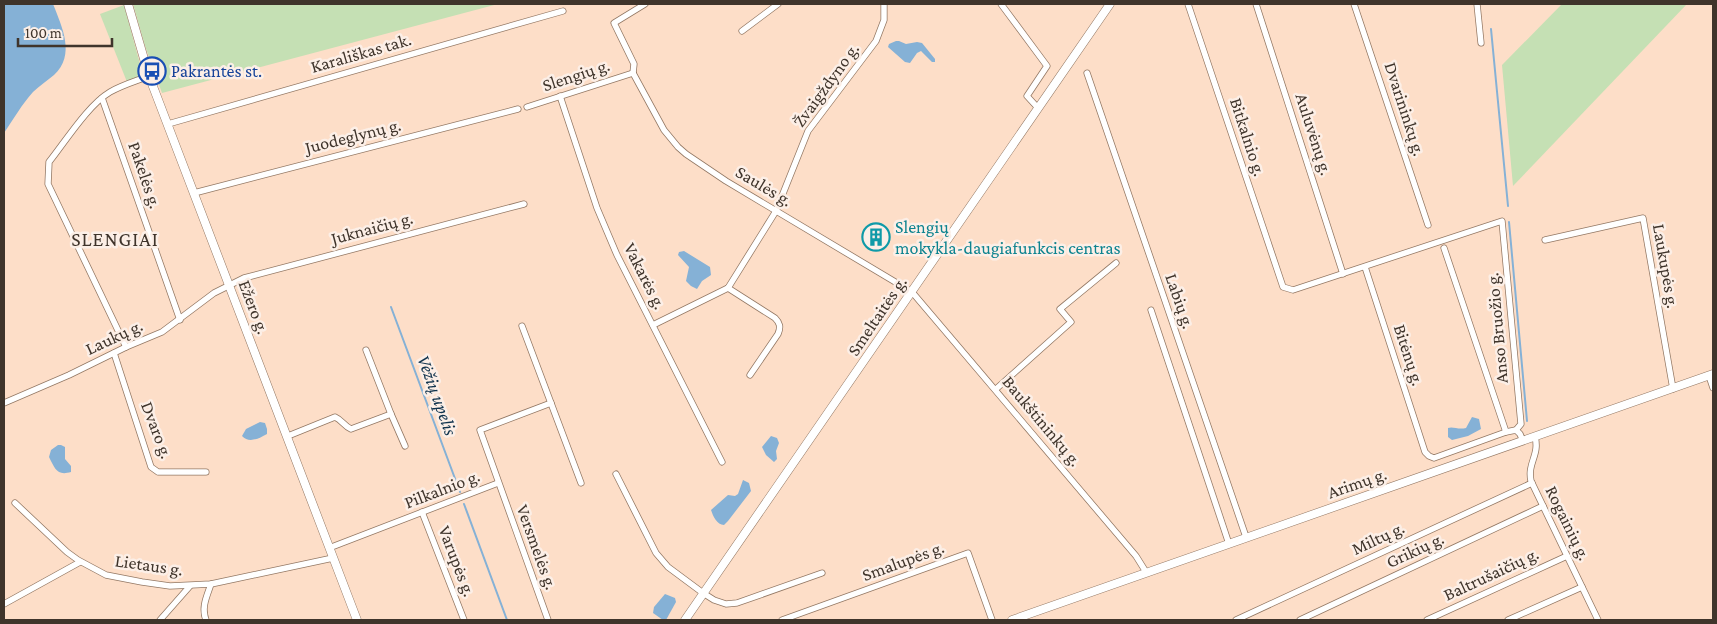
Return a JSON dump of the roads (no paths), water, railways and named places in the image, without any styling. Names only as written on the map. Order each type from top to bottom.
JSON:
[{"type":"main road","name":"Ežero g.","points":[[128,4],[149,76],[357,620]]},
{"type":"main road","name":"Smeltaitės g.","points":[[685,620],[1110,4]]},
{"type":"main road","name":"Arimų g.","points":[[1012,620],[1711,375]]},
{"type":"street","name":"Saulės g.","points":[[645,4],[614,23],[634,64],[633,73],[659,122],[678,147],[712,172],[912,292]]},
{"type":"street","points":[[742,31],[778,4]]},
{"type":"street","name":"Žvaigždyno g.","points":[[728,288],[776,210],[808,131],[876,41],[884,20],[884,4]]},
{"type":"street","points":[[1001,4],[1047,66],[1027,96],[1038,108]]},
{"type":"street","name":"Bitkalnio g.","points":[[1188,4],[1279,280],[1283,287],[1293,290],[1343,274]]},
{"type":"street","name":"Auluvėnų g.","points":[[1256,4],[1343,274]]},
{"type":"street","name":"Dvarininkų g.","points":[[1354,4],[1428,225]]},
{"type":"street","points":[[1477,4],[1481,43]]},
{"type":"street","name":"Karališkas tak.","points":[[168,124],[563,11]]},
{"type":"street","name":"Slengių g.","points":[[527,107],[633,73]]},
{"type":"street","name":"Labių g.","points":[[1087,73],[1246,538]]},
{"type":"street","points":[[126,347],[48,184],[49,162],[92,107],[102,98],[149,76]]},
{"type":"street","name":"Vakarės g.","points":[[560,96],[598,208],[617,256],[722,462]]},
{"type":"street","name":"Pakelės g.","points":[[102,98],[180,320]]},
{"type":"street","name":"Juodeglynų g.","points":[[194,193],[518,109]]},
{"type":"street","name":"Juknaičių g.","points":[[229,284],[244,278],[524,204]]},
{"type":"street","name":"Laukupės g.","points":[[1545,240],[1643,218],[1672,388]]},
{"type":"street","name":"Anso Bruožio g.","points":[[1365,267],[1502,221],[1520,424],[1516,430]]},
{"type":"street","points":[[1444,248],[1506,432],[1516,430],[1523,441]]},
{"type":"street","points":[[996,389],[1071,322],[1060,309],[1116,263]]},
{"type":"street","points":[[1343,274],[1365,267]]},
{"type":"street","name":"Bitėnų g.","points":[[1365,267],[1425,452],[1434,458],[1506,432]]},
{"type":"street","name":"Laukų g.","points":[[4,403],[68,376],[126,347],[162,332],[229,284]]},
{"type":"street","points":[[653,325],[728,288],[775,318],[779,325],[778,334],[750,375]]},
{"type":"street","name":"Baukštininkų g.","points":[[912,292],[1136,556],[1146,572]]},
{"type":"street","points":[[1151,310],[1229,544]]},
{"type":"street","points":[[522,326],[581,482]]},
{"type":"street","points":[[366,350],[391,414],[406,446]]},
{"type":"street","name":"Dvaro g.","points":[[114,353],[152,467],[158,472],[206,472]]},
{"type":"street","points":[[1711,375],[1713,388]]},
{"type":"street","name":"Pilkalnio g.","points":[[329,548],[498,483],[480,430],[551,403]]},
{"type":"street","points":[[288,436],[335,417],[340,419],[345,427],[351,429],[391,414]]},
{"type":"street","name":"Rogainių g.","points":[[1535,437],[1537,451],[1530,465],[1529,474],[1532,483],[1598,620]]},
{"type":"street","points":[[616,474],[656,554],[703,594],[721,603],[734,604],[822,573]]},
{"type":"street","name":"Versmelės g.","points":[[498,483],[548,620]]},
{"type":"street","name":"Miltų g.","points":[[1236,620],[1532,483]]},
{"type":"street","name":"Lietaus g.","points":[[16,502],[67,552],[80,562],[106,575],[142,582],[170,586],[211,584],[332,558]]},
{"type":"street","name":"Grikių g.","points":[[1300,620],[1543,506]]},
{"type":"street","name":"Varupės g.","points":[[422,512],[464,620]]},
{"type":"street","name":"Smalupės g.","points":[[782,620],[968,554],[992,620]]},
{"type":"street","name":"Baltrušaičių g.","points":[[1427,620],[1567,556]]},
{"type":"street","points":[[4,604],[80,562]]},
{"type":"street","points":[[206,620],[204,604],[211,584]]},
{"type":"street","points":[[154,620],[162,618],[190,586]]},
{"type":"street","points":[[1508,620],[1582,586]]},
{"type":"water","points":[[4,4],[53,4],[63,31],[66,50],[61,67],[35,90],[4,133]]},
{"type":"water","points":[[896,41],[906,44],[922,43],[935,59],[935,62],[932,62],[921,51],[917,53],[910,63],[905,62],[888,47],[889,44]]},
{"type":"water","points":[[684,251],[710,267],[711,275],[702,281],[697,289],[686,281],[689,267],[678,255],[679,252]]},
{"type":"water","points":[[1472,417],[1479,419],[1481,429],[1468,436],[1452,440],[1448,437],[1448,428],[1466,428]]},
{"type":"water","points":[[260,422],[265,423],[267,434],[251,440],[242,436],[246,429]]},
{"type":"water","points":[[771,436],[777,438],[779,443],[776,451],[777,459],[774,462],[766,455],[762,447]]},
{"type":"water","points":[[58,445],[65,447],[65,459],[71,466],[71,472],[59,472],[49,457],[51,450]]},
{"type":"water","points":[[743,480],[749,483],[751,491],[728,521],[724,525],[719,524],[711,510],[728,495],[735,496],[738,494]]},
{"type":"water","points":[[665,594],[675,598],[676,602],[666,620],[663,620],[653,613],[654,607]]},
{"type":"waterway","points":[[1491,29],[1508,206]]},
{"type":"waterway","points":[[1509,222],[1527,421]]},
{"type":"waterway","name":"Vėžių upelis","points":[[391,307],[460,492]]},
{"type":"waterway","name":"Vėžių upelis","points":[[464,504],[507,620]]},
{"type":"place","name":"Pakrantės st.","points":[[152,71]]},
{"type":"place","name":"Slengių mokykla-daugiafunkcis centras","points":[[876,237]]},
{"type":"district","name":"SLENGIAI","points":[[115,239]]}]
